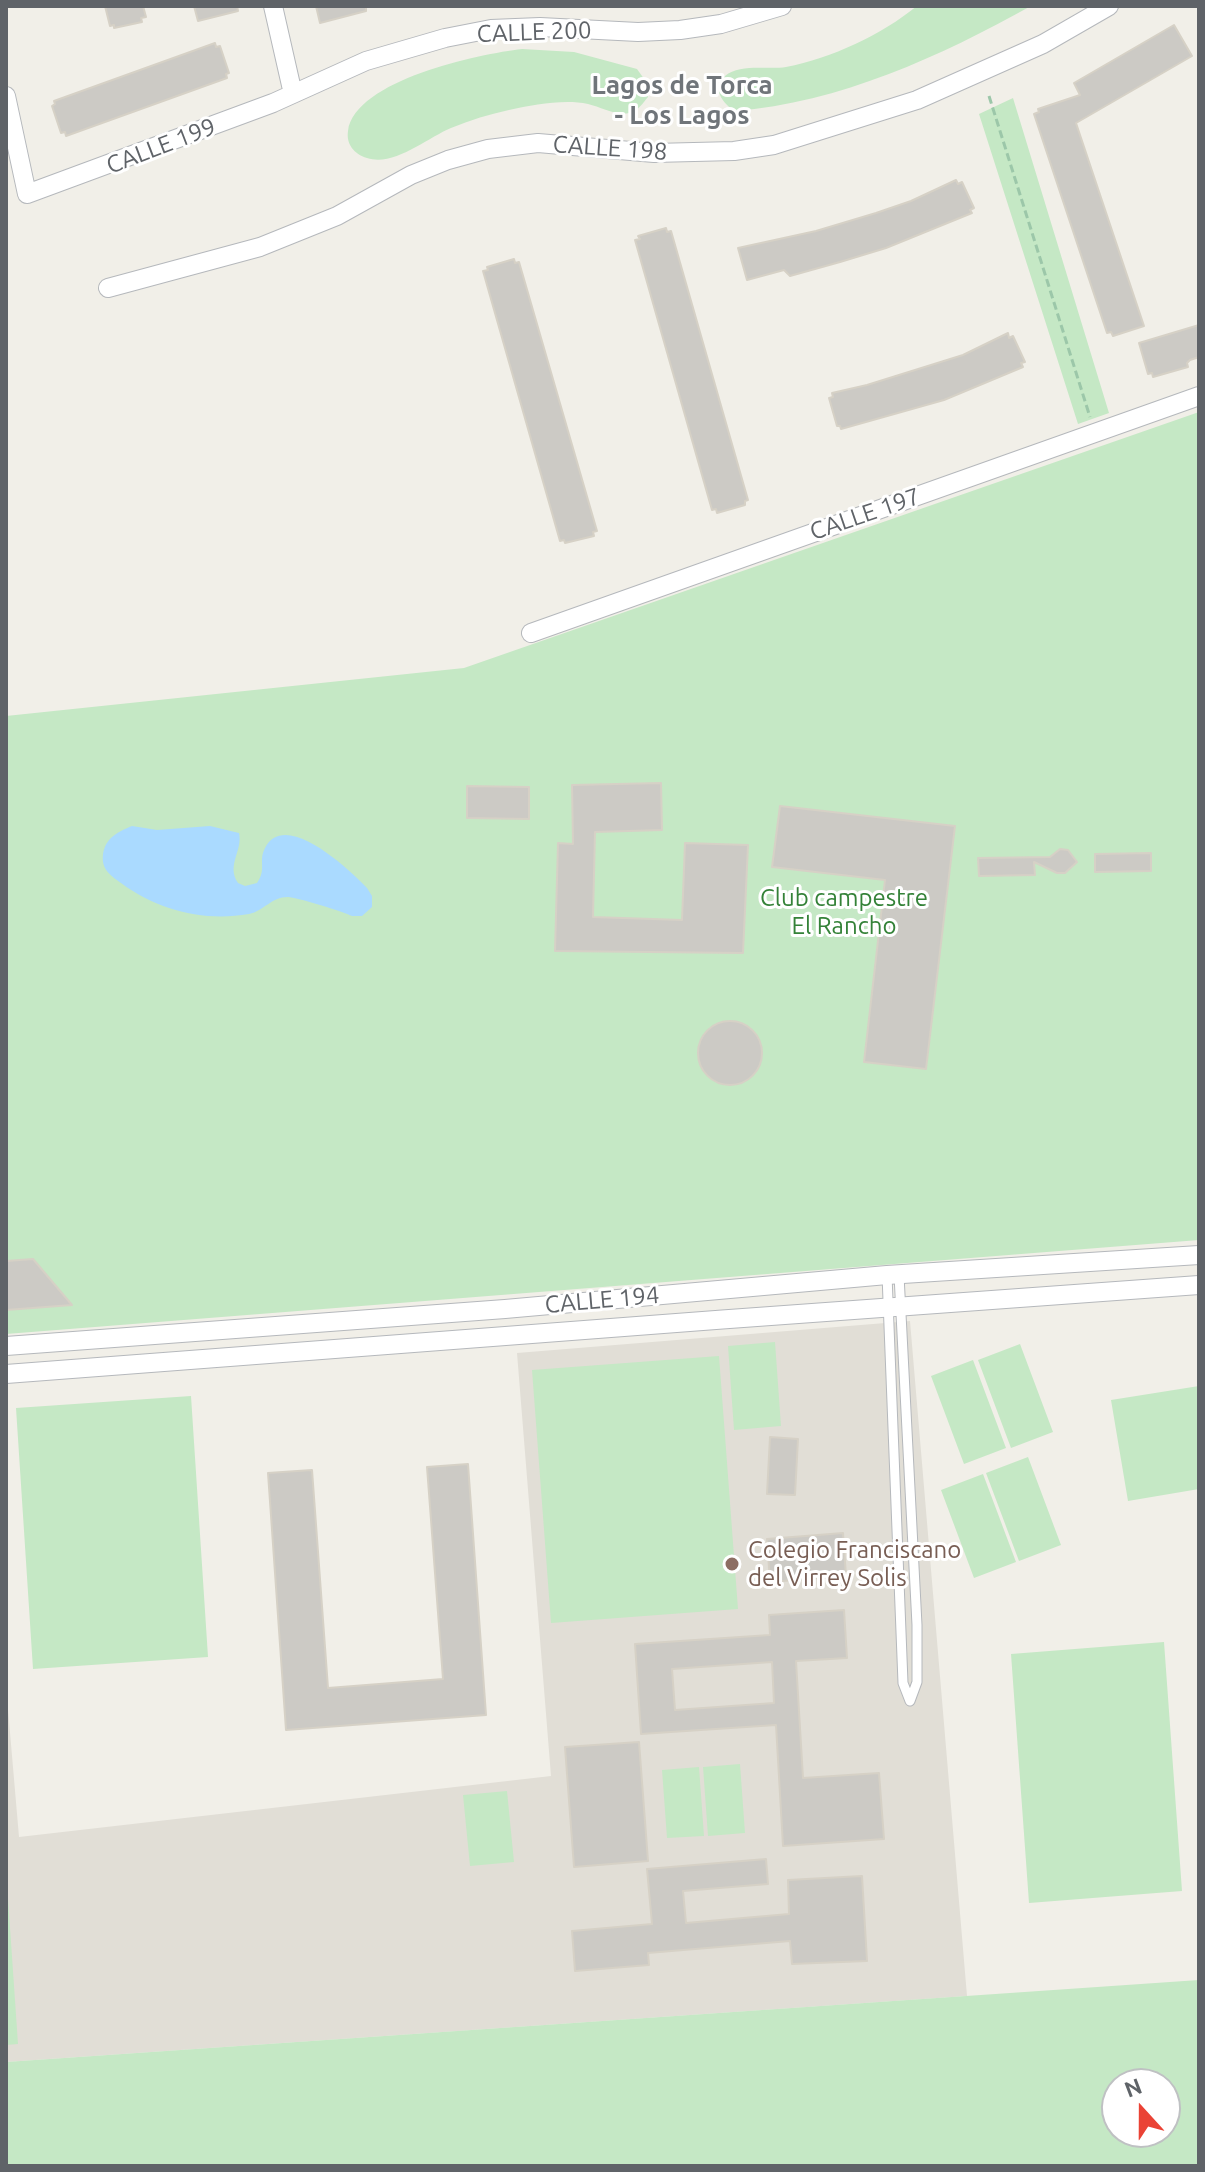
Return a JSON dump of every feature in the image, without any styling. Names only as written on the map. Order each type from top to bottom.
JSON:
[{"type":"street","points":[[273,6],[293,94]]},
{"type":"street","name":"CALLE 200","points":[[293,94],[366,61],[476,32],[540,27],[638,32],[680,30],[721,24],[782,6]]},
{"type":"street","name":"CALLE 198","points":[[108,288],[260,247],[337,216],[411,175],[488,149],[538,143],[654,153],[734,151],[774,145],[917,100],[1043,44],[1109,6]]},
{"type":"street","name":"CALLE 199","points":[[6,96],[27,194],[293,94]]},
{"type":"street","name":"CALLE 197","points":[[531,633],[1199,396]]},
{"type":"street","name":"CALLE 194","points":[[6,1346],[505,1309],[893,1275],[1199,1255]]},
{"type":"street","name":"CALLE 194","points":[[6,1374],[895,1305],[1199,1285]]},
{"type":"lane","points":[[893,1275],[917,1625],[917,1682],[910,1701],[903,1683],[895,1305]]},
{"type":"path","points":[[989,96],[1092,425]]},
{"type":"shaded area","name":"Colegio Franciscano del Virrey Solis","points":[[910,1321],[967,1996],[6,2062],[6,1686],[19,1837],[551,1776],[517,1353]]},
{"type":"green space","points":[[917,6],[1031,6],[925,59],[851,87],[774,106],[735,111],[720,95],[721,81],[731,72],[746,68],[786,67],[821,58],[872,36]]},
{"type":"green space","points":[[522,49],[574,52],[637,69],[647,83],[648,97],[635,110],[624,114],[569,102],[502,112],[451,128],[388,159],[367,158],[350,144],[348,131],[356,113],[372,97],[395,84],[450,64]]},
{"type":"green space","points":[[1013,98],[1109,413],[1078,424],[979,114]]},
{"type":"green space","name":"Club campestre El Rancho","points":[[1199,412],[1199,1240],[6,1334],[6,716],[464,668]]},
{"type":"green space","points":[[775,1342],[781,1426],[734,1430],[728,1346]]},
{"type":"green space","points":[[1020,1344],[1053,1432],[1011,1448],[978,1360]]},
{"type":"green space","points":[[719,1356],[738,1609],[551,1623],[532,1370]]},
{"type":"green space","points":[[973,1360],[1006,1448],[964,1464],[931,1376]]},
{"type":"green space","points":[[1199,1386],[1199,1489],[1128,1501],[1111,1400]]},
{"type":"green space","points":[[191,1396],[208,1657],[33,1669],[16,1408]]},
{"type":"green space","points":[[1028,1457],[1061,1545],[1019,1561],[986,1473]]},
{"type":"green space","points":[[983,1474],[1016,1562],[974,1578],[941,1490]]},
{"type":"green space","points":[[1164,1642],[1182,1891],[1029,1903],[1011,1654]]},
{"type":"green space","points":[[740,1764],[745,1833],[708,1836],[703,1767]]},
{"type":"green space","points":[[699,1767],[704,1836],[667,1838],[662,1770]]},
{"type":"green space","points":[[507,1791],[514,1862],[470,1866],[463,1795]]},
{"type":"green space","points":[[6,1869],[18,2044],[6,2045]]},
{"type":"green space","points":[[1199,1980],[1199,2166],[6,2166],[6,2062]]},
{"type":"water","points":[[132,826],[157,830],[210,826],[239,833],[234,870],[238,883],[245,886],[257,883],[263,853],[274,838],[287,835],[302,839],[333,857],[359,880],[372,896],[372,907],[362,916],[352,916],[288,897],[277,899],[249,914],[232,916],[198,915],[165,907],[135,892],[105,868],[103,854],[107,843],[117,833]]},
{"type":"building","points":[[105,6],[143,6],[146,17],[141,18],[142,22],[114,28],[114,25],[110,26]]},
{"type":"building","points":[[194,6],[237,6],[238,11],[198,21]]},
{"type":"building","points":[[316,6],[366,6],[366,11],[320,23]]},
{"type":"building","points":[[1174,25],[1192,56],[1076,123],[1144,326],[1113,336],[1111,332],[1107,333],[1034,114],[1039,112],[1038,109],[1080,95],[1074,83]]},
{"type":"building","points":[[215,43],[216,47],[220,46],[229,73],[226,74],[227,78],[66,136],[65,132],[61,133],[52,106],[54,101]]},
{"type":"building","points":[[956,180],[958,184],[962,182],[974,208],[970,210],[972,213],[886,248],[840,262],[790,276],[784,270],[747,280],[738,248],[816,231],[876,213]]},
{"type":"building","points":[[666,228],[667,232],[671,231],[748,500],[745,505],[717,513],[716,509],[712,510],[635,240],[640,239],[638,236]]},
{"type":"building","points":[[514,259],[515,263],[519,262],[597,531],[593,532],[594,536],[565,543],[564,540],[560,541],[483,271]]},
{"type":"building","points":[[1199,325],[1199,357],[1190,360],[1188,367],[1153,377],[1152,373],[1148,374],[1139,343]]},
{"type":"building","points":[[1008,333],[1009,338],[1013,336],[1025,362],[1021,363],[1023,367],[944,400],[841,429],[837,426],[829,398],[833,397],[832,393],[963,355]]},
{"type":"building","points":[[661,783],[662,830],[595,832],[593,917],[682,920],[685,843],[748,845],[743,953],[555,951],[558,843],[573,844],[572,785]]},
{"type":"building","points":[[467,786],[529,787],[529,819],[467,818]]},
{"type":"building","points":[[780,806],[955,826],[926,1069],[864,1062],[885,880],[772,867]]},
{"type":"building","points":[[1060,849],[1068,850],[1077,862],[1065,873],[1057,873],[1034,862],[1035,875],[979,876],[978,858],[1050,857]]},
{"type":"building","points":[[1151,853],[1151,871],[1095,872],[1095,854]]},
{"type":"building","points":[[730,1021],[748,1027],[756,1035],[762,1053],[756,1071],[748,1079],[730,1085],[712,1079],[704,1071],[698,1053],[704,1035],[712,1027]]},
{"type":"building","points":[[33,1259],[72,1305],[6,1310],[6,1261]]},
{"type":"building","points":[[770,1437],[798,1439],[795,1495],[767,1494]]},
{"type":"building","points":[[468,1464],[486,1715],[286,1730],[268,1473],[312,1470],[328,1688],[443,1679],[427,1467]]},
{"type":"building","points":[[843,1533],[846,1576],[770,1582],[767,1539]]},
{"type":"building","points":[[844,1610],[847,1658],[796,1661],[803,1778],[879,1773],[884,1839],[783,1846],[776,1725],[641,1734],[635,1644],[770,1635],[769,1615]],"holes":[[[772,1662],[774,1703],[675,1710],[672,1669]]]},
{"type":"building","points":[[639,1742],[648,1861],[574,1867],[565,1747]]},
{"type":"building","points":[[766,1859],[768,1884],[683,1891],[686,1923],[789,1914],[788,1880],[862,1876],[867,1961],[792,1964],[790,1941],[648,1953],[649,1965],[575,1971],[572,1931],[652,1924],[647,1869]]},
{"type":"place","name":"Colegio Franciscano del Virrey Solis","points":[[732,1564]]},
{"type":"district","name":"Lagos de Torca - Los Lagos","points":[[682,100]]}]
